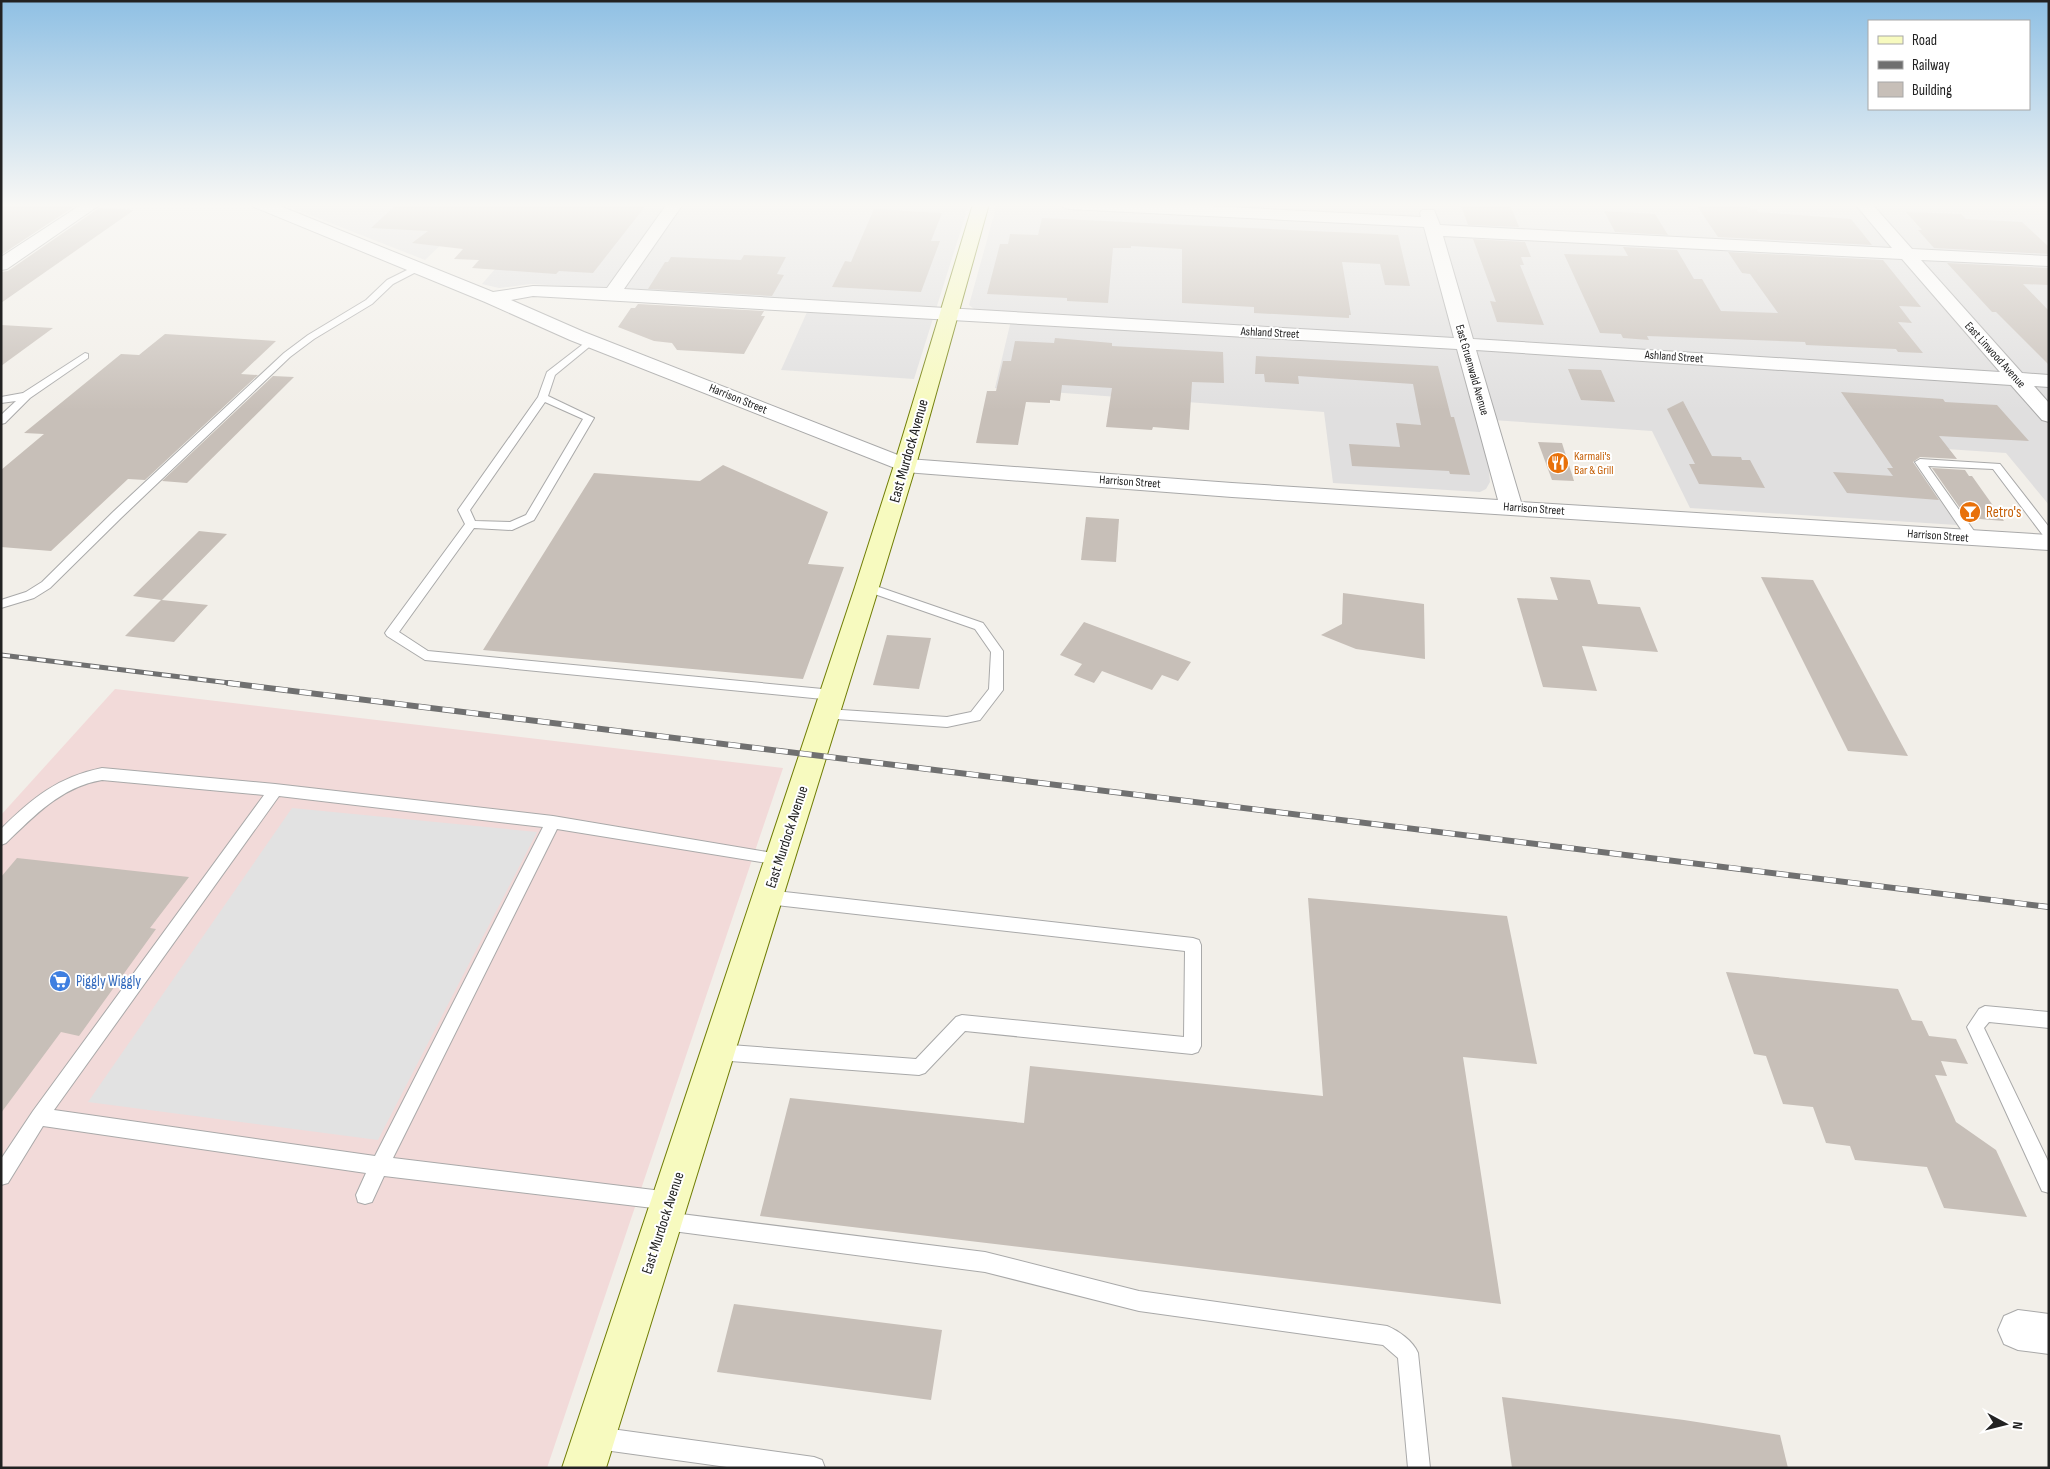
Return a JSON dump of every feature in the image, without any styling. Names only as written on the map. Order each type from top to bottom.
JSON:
[{"type":"main road","name":"East Murdock Avenue","points":[[584,1468],[867,587],[961,273]]},
{"type":"street","name":"Harrison Street","points":[[428,273],[591,341],[905,465],[1222,489],[2049,543]]},
{"type":"street","points":[[612,294],[627,273]]},
{"type":"street","name":"East Gruenwald Avenue","points":[[1444,273],[1511,507]]},
{"type":"street","name":"East Linwood Avenue","points":[[1921,273],[2049,416]]},
{"type":"street","name":"Ashland Street","points":[[491,298],[533,291],[612,294],[1465,344],[2049,381]]},
{"type":"lane","points":[[1,604],[30,595],[46,585],[117,515],[287,355],[311,337],[369,302],[390,282],[408,273]]},
{"type":"lane","points":[[471,524],[464,510],[543,397],[550,374],[591,341]]},
{"type":"lane","points":[[1,421],[26,396],[85,356]]},
{"type":"lane","points":[[1,400],[26,396]]},
{"type":"lane","points":[[471,524],[512,526],[530,517],[589,418],[543,397]]},
{"type":"lane","points":[[1973,538],[1920,462],[1996,466],[2049,535]]},
{"type":"lane","points":[[471,524],[391,633],[425,655],[830,704],[947,722],[975,716],[996,690],[997,651],[978,626],[867,587]]},
{"type":"lane","points":[[1,839],[37,803],[68,783],[85,776],[102,774],[275,790],[553,822],[780,859]]},
{"type":"lane","points":[[1,1176],[39,1117],[275,790]]},
{"type":"lane","points":[[365,1195],[553,822]]},
{"type":"lane","points":[[717,1052],[919,1067],[962,1023],[1192,1046],[1193,945],[767,898]]},
{"type":"lane","points":[[2049,1020],[1985,1014],[1975,1027],[2049,1184]]},
{"type":"lane","points":[[39,1117],[380,1166],[985,1262],[1139,1301],[1387,1336],[1408,1353],[1419,1468]]},
{"type":"lane","points":[[594,1438],[814,1468]]},
{"type":"shaded area","points":[[492,273],[947,273],[914,379],[781,370],[812,301],[531,284],[499,288],[482,284]]},
{"type":"shaded area","points":[[978,273],[2049,273],[2049,505],[2006,453],[1902,446],[1957,525],[1690,508],[1652,431],[1477,419],[1490,482],[1486,489],[1480,492],[1333,483],[1324,412],[995,388],[1013,312],[974,309],[969,305]]},
{"type":"shaded area","points":[[115,689],[783,768],[547,1468],[1,1468],[1,815]]},
{"type":"shaded area","points":[[292,808],[537,832],[378,1140],[88,1102]]},
{"type":"building","points":[[1,273],[45,273],[1,303]]},
{"type":"building","points":[[536,273],[557,273],[556,274]]},
{"type":"building","points":[[658,273],[778,273],[777,274],[784,275],[772,296],[648,289]]},
{"type":"building","points":[[839,273],[928,273],[921,292],[832,287]]},
{"type":"building","points":[[993,273],[1111,273],[1108,303],[1067,301],[1067,298],[987,294]]},
{"type":"building","points":[[1182,273],[1344,273],[1351,315],[1349,315],[1349,318],[1254,313],[1254,307],[1182,303]]},
{"type":"building","points":[[1382,273],[1407,273],[1410,286],[1385,285]]},
{"type":"building","points":[[1485,273],[1523,273],[1544,325],[1497,322],[1490,301],[1496,302]]},
{"type":"building","points":[[1572,273],[1690,273],[1694,279],[1702,279],[1721,311],[1778,313],[1750,274],[1742,273],[1893,273],[1921,307],[1899,306],[1912,323],[1898,322],[1923,353],[1898,352],[1896,349],[1806,345],[1805,342],[1647,336],[1649,340],[1623,338],[1621,334],[1600,333]]},
{"type":"building","points":[[1956,273],[2049,273],[2049,285],[2023,284],[2049,311],[2049,365],[1996,312],[1992,312]]},
{"type":"building","points":[[638,304],[764,311],[761,316],[765,316],[744,354],[677,350],[672,343],[654,341],[618,327],[631,308],[635,308]]},
{"type":"building","points":[[1,325],[53,328],[1,366]]},
{"type":"building","points":[[165,334],[276,341],[241,374],[258,375],[145,480],[128,479],[51,551],[1,547],[1,470],[44,434],[24,433],[121,354],[139,355]]},
{"type":"building","points":[[1055,338],[1112,343],[1112,346],[1223,352],[1224,383],[1192,382],[1189,430],[1153,427],[1152,430],[1106,427],[1112,388],[1062,385],[1060,401],[1050,400],[1050,403],[1026,402],[1018,445],[976,443],[987,391],[996,391],[1003,361],[1011,361],[1015,341],[1054,343]]},
{"type":"building","points":[[1256,356],[1438,366],[1451,417],[1454,417],[1470,475],[1450,474],[1449,471],[1352,466],[1349,444],[1400,447],[1396,423],[1421,425],[1413,384],[1298,376],[1299,384],[1265,382],[1264,374],[1255,374]]},
{"type":"building","points":[[1568,369],[1601,370],[1615,402],[1581,400]]},
{"type":"building","points":[[273,376],[294,377],[187,483],[162,481]]},
{"type":"building","points":[[1841,392],[1997,405],[2029,441],[1939,436],[1957,459],[1920,457],[1913,462],[1939,500],[1847,493],[1833,472],[1893,476],[1887,468],[1893,468]]},
{"type":"building","points":[[1683,401],[1712,456],[1741,457],[1742,460],[1750,460],[1765,488],[1699,484],[1689,464],[1695,464],[1667,409]]},
{"type":"building","name":"Karmali's Bar & Grill","points":[[1538,442],[1562,443],[1574,481],[1552,480]]},
{"type":"building","points":[[723,465],[828,512],[808,564],[844,567],[803,679],[483,650],[594,473],[700,481]]},
{"type":"building","points":[[1932,468],[1965,470],[1969,476],[1972,476],[2004,521],[1967,518]]},
{"type":"building","points":[[1086,517],[1119,519],[1116,562],[1081,560]]},
{"type":"building","points":[[199,531],[227,534],[162,600],[208,605],[174,642],[125,636],[161,600],[133,596]]},
{"type":"building","points":[[1550,577],[1590,580],[1598,604],[1640,607],[1658,652],[1582,646],[1597,691],[1543,687],[1517,598],[1558,600]]},
{"type":"building","points":[[1761,577],[1813,580],[1908,756],[1848,751]]},
{"type":"building","points":[[1343,593],[1424,604],[1425,659],[1356,649],[1321,635],[1342,624]]},
{"type":"building","points":[[1084,622],[1191,662],[1178,681],[1162,675],[1152,690],[1102,671],[1094,683],[1074,675],[1082,664],[1060,655]]},
{"type":"building","points":[[887,635],[931,638],[919,689],[873,685]]},
{"type":"building","name":"Piggly Wiggly","points":[[17,858],[189,877],[150,928],[156,929],[79,1036],[61,1032],[1,1113],[1,877]]},
{"type":"building","points":[[1308,898],[1507,916],[1537,1064],[1463,1057],[1501,1304],[760,1216],[790,1098],[1024,1123],[1030,1066],[1323,1096]]},
{"type":"building","points":[[1726,972],[1898,989],[1912,1020],[1922,1021],[1929,1036],[1956,1039],[1968,1064],[1941,1061],[1947,1076],[1935,1075],[1956,1122],[1996,1150],[2027,1217],[1944,1208],[1927,1167],[1855,1160],[1850,1146],[1826,1143],[1813,1107],[1783,1104],[1766,1056],[1754,1054]]},
{"type":"building","points":[[734,1304],[942,1330],[931,1400],[717,1372]]},
{"type":"building","points":[[1502,1397],[1684,1420],[1780,1435],[1788,1468],[1512,1468]]},
{"type":"railway","points":[[1,655],[238,684]]},
{"type":"railway","points":[[228,683],[2049,907]]},
{"type":"place","name":"Karmali's Bar & Grill","points":[[1558,463]]},
{"type":"place","name":"Retro's","points":[[1970,512]]},
{"type":"place","name":"Piggly Wiggly","points":[[60,981]]}]
